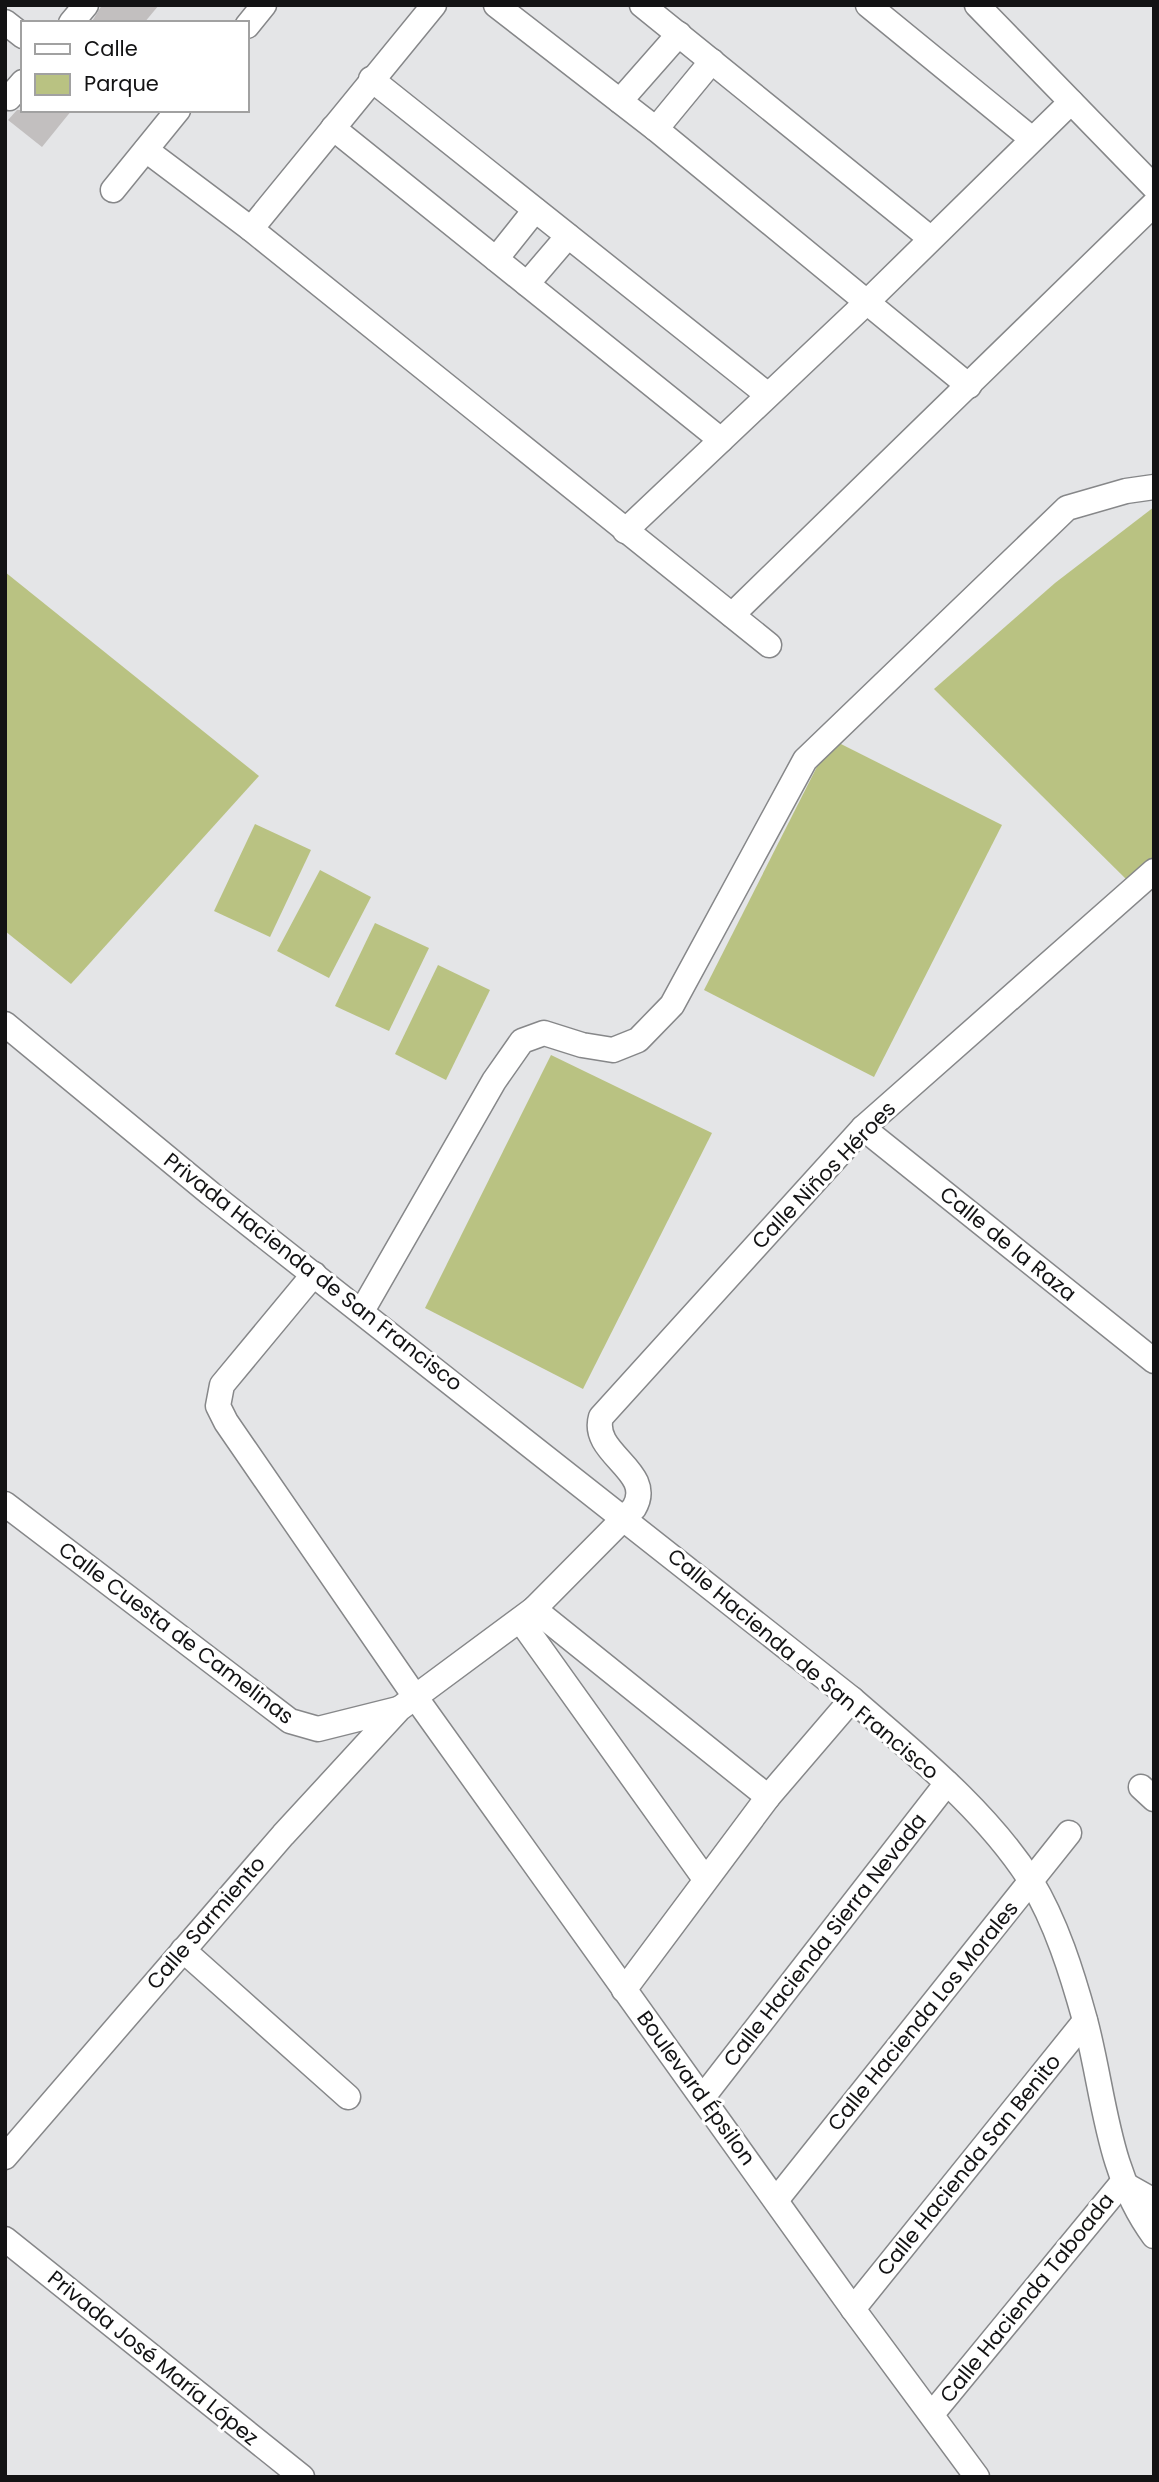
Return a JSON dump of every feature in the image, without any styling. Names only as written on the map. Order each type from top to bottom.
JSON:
[{"type":"street","points":[[73,21],[86,5]]},
{"type":"street","points":[[248,25],[264,5]]},
{"type":"street","points":[[251,229],[434,5]]},
{"type":"street","points":[[496,5],[656,129],[969,386]]},
{"type":"street","points":[[642,5],[930,238]]},
{"type":"street","points":[[868,5],[1031,139]]},
{"type":"street","points":[[977,5],[1154,187]]},
{"type":"street","points":[[5,22],[21,34]]},
{"type":"street","points":[[620,101],[679,34]]},
{"type":"street","points":[[656,129],[712,61]]},
{"type":"street","points":[[371,79],[768,395]]},
{"type":"street","points":[[625,531],[867,302],[1071,102]]},
{"type":"street","points":[[113,190],[176,112]]},
{"type":"street","points":[[333,128],[721,440]]},
{"type":"street","points":[[146,150],[251,229],[769,645]]},
{"type":"street","points":[[732,615],[1154,204]]},
{"type":"street","points":[[496,259],[536,210]]},
{"type":"street","points":[[527,284],[568,236]]},
{"type":"street","points":[[362,1311],[494,1081],[523,1041],[544,1033],[582,1045],[613,1050],[638,1040],[671,1005],[805,760],[1067,508],[1154,486]]},
{"type":"street","name":"Calle Niños Héroes","points":[[407,1703],[527,1615],[640,1498],[635,1479],[604,1442],[599,1424],[601,1417],[863,1128],[1154,871]]},
{"type":"street","name":"Privada Hacienda de San Francisco","points":[[5,1024],[211,1194],[624,1517]]},
{"type":"street","name":"Calle de la Raza","points":[[863,1128],[1154,1361]]},
{"type":"street","name":"Boulevard Épsilon","points":[[314,1274],[222,1385],[218,1406],[226,1422],[407,1703],[703,2097],[853,2309],[977,2477]]},
{"type":"street","name":"Calle Cuesta de Camelinas","points":[[5,1504],[290,1721],[318,1729],[407,1703]]},
{"type":"street","name":"Calle Hacienda de San Francisco","points":[[624,1517],[852,1699],[947,1783],[991,1829],[1031,1881],[1052,1924],[1085,2021],[1122,2183],[1154,2236]]},
{"type":"street","points":[[527,1615],[768,1797]]},
{"type":"street","points":[[527,1615],[705,1879]]},
{"type":"street","points":[[624,1990],[768,1797],[852,1699]]},
{"type":"street","name":"Calle Sarmiento","points":[[5,2157],[283,1835],[407,1703]]},
{"type":"street","name":"Calle Hacienda Sierra Nevada","points":[[703,2097],[947,1783]]},
{"type":"street","name":"Calle Hacienda Los Morales","points":[[777,2199],[1069,1833]]},
{"type":"street","points":[[183,1950],[348,2097]]},
{"type":"street","name":"Calle Hacienda San Benito","points":[[853,2309],[1085,2021]]},
{"type":"street","points":[[1122,2183],[1154,2201]]},
{"type":"street","name":"Calle Hacienda Taboada","points":[[932,2414],[1122,2183]]},
{"type":"street","name":"Privada José María López","points":[[5,2239],[302,2477]]},
{"type":"green space","points":[[1154,507],[1154,858],[1129,882],[934,689],[1055,583]]},
{"type":"green space","points":[[5,572],[259,776],[71,984],[5,931]]},
{"type":"green space","points":[[831,739],[1002,825],[874,1077],[704,990]]},
{"type":"green space","points":[[255,824],[311,850],[270,937],[214,911]]},
{"type":"green space","points":[[320,870],[371,897],[329,978],[277,951]]},
{"type":"green space","points":[[375,923],[429,948],[389,1031],[335,1006]]},
{"type":"green space","points":[[438,965],[490,990],[446,1080],[395,1054]]},
{"type":"green space","points":[[551,1055],[712,1133],[583,1389],[425,1308]]},
{"type":"building","points":[[102,5],[159,5],[146,21],[92,21]]},
{"type":"building","points":[[17,110],[70,112],[42,147],[8,120]]}]
